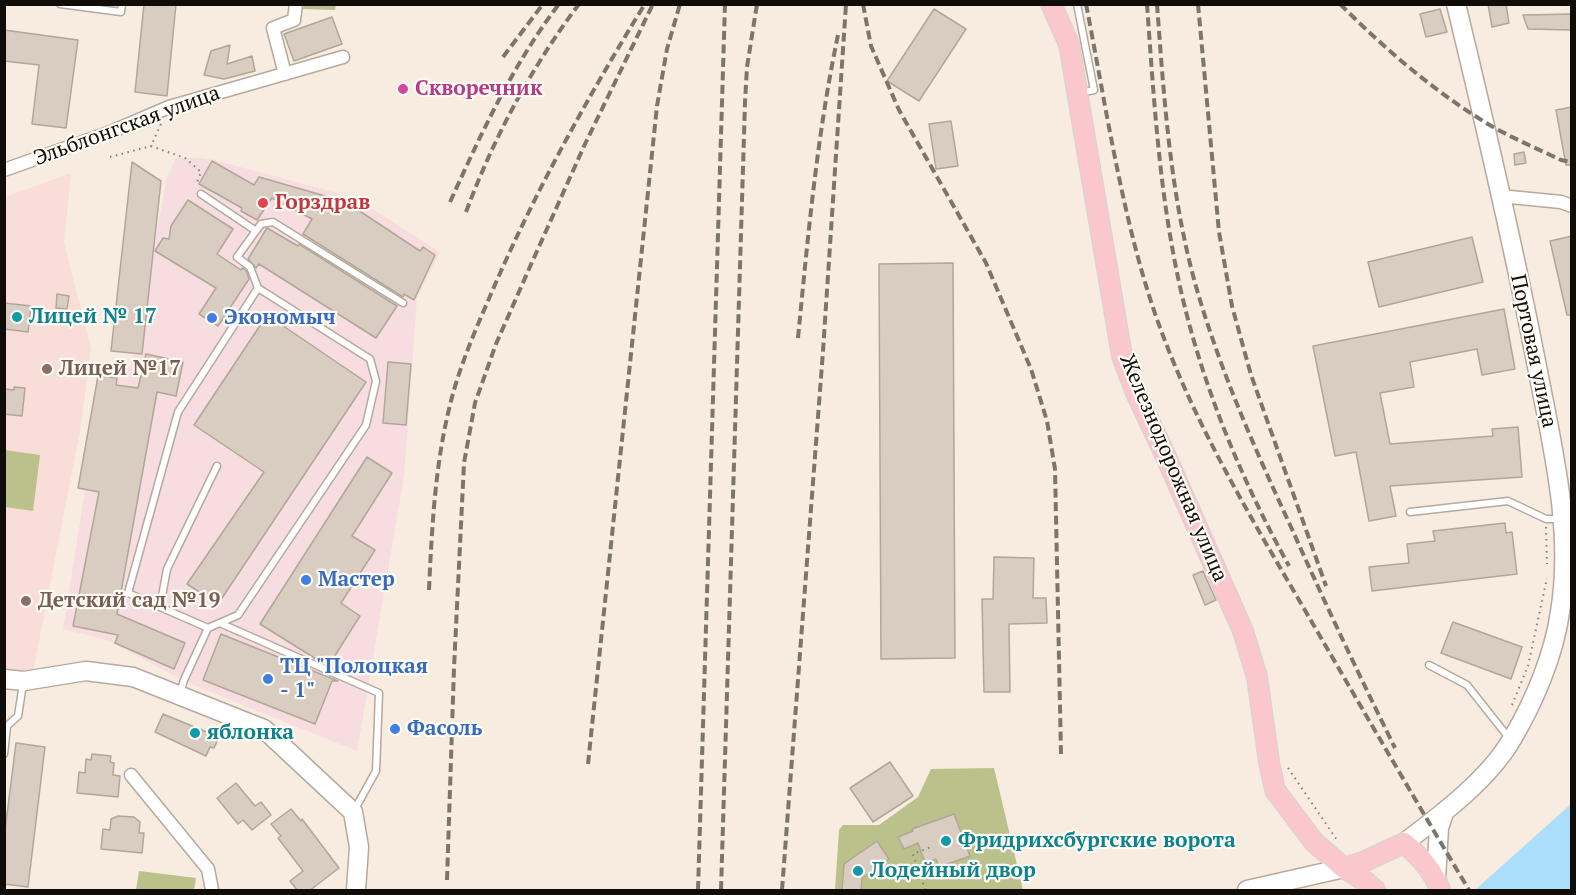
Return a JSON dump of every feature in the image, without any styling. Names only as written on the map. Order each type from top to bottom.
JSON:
[{"type":"main road","name":"Железнодорожная улица","points":[[1051,4],[1069,44],[1122,356],[1136,393],[1243,631],[1257,677],[1275,790],[1314,842],[1375,891]]},
{"type":"main road","name":"Портовая улица","points":[[1248,891],[1363,862],[1404,843],[1444,813],[1494,764],[1507,735],[1539,681],[1557,630],[1562,595],[1554,519],[1556,467],[1530,329],[1456,4]]},
{"type":"main road","points":[[4,678],[24,681],[86,671],[134,677],[264,729],[353,812],[359,848],[356,891]]},
{"type":"main road","points":[[1438,884],[1439,828],[1444,813]]},
{"type":"main road","points":[[1404,843],[1426,864],[1438,884]]},
{"type":"street","points":[[285,74],[273,28],[294,20],[296,4]]},
{"type":"street","name":"Эльблонгская улица","points":[[4,170],[111,132],[169,107],[342,57]]},
{"type":"street","points":[[1500,196],[1561,202],[1572,206]]},
{"type":"street","points":[[131,775],[208,869],[212,891]]},
{"type":"lane","points":[[60,4],[121,12],[122,4]]},
{"type":"lane","points":[[1077,4],[1094,90],[1078,93]]},
{"type":"lane","points":[[201,194],[256,231]]},
{"type":"lane","points":[[258,288],[178,412],[128,593],[208,628],[222,624],[238,615],[366,425],[376,381],[370,359],[258,288],[250,267],[237,257],[261,224],[273,222],[403,303]]},
{"type":"lane","points":[[160,607],[168,569],[218,466]]},
{"type":"lane","points":[[1410,512],[1508,501],[1554,519]]},
{"type":"lane","points":[[222,624],[379,693],[376,771],[353,812]]},
{"type":"lane","points":[[179,694],[208,628]]},
{"type":"lane","points":[[1429,665],[1467,685],[1507,735]]},
{"type":"lane","points":[[4,754],[8,726],[18,716],[24,681]]},
{"type":"path","points":[[151,146],[169,107]]},
{"type":"path","points":[[110,157],[151,146],[185,158],[201,171],[195,188],[201,194]]},
{"type":"path","points":[[1547,564],[1554,519]]},
{"type":"path","points":[[1507,735],[1528,666],[1548,574]]},
{"type":"path","points":[[1287,767],[1340,844]]},
{"type":"path","points":[[925,891],[913,854],[931,847]]},
{"type":"path","points":[[884,869],[917,866]]},
{"type":"shaded area","points":[[176,158],[214,160],[330,191],[363,203],[440,252],[417,297],[404,476],[357,751],[191,684],[104,639],[63,629],[103,378],[131,366],[167,178]]},
{"type":"shaded area","name":"Лицей №17","points":[[71,173],[64,242],[91,349],[80,431],[33,672],[5,669],[5,197]]},
{"type":"green space","points":[[304,4],[336,5],[335,10],[303,9]]},
{"type":"green space","points":[[5,450],[40,455],[33,511],[5,507]]},
{"type":"green space","points":[[994,768],[1023,890],[835,890],[839,830],[843,825],[879,825],[918,797],[931,769]]},
{"type":"green space","points":[[139,871],[196,878],[194,890],[136,890]]},
{"type":"water","points":[[1571,804],[1571,890],[1475,890]]},
{"type":"building","points":[[144,4],[176,4],[167,96],[135,92]]},
{"type":"building","points":[[1488,4],[1506,4],[1509,23],[1492,27]]},
{"type":"building","points":[[934,9],[966,29],[919,101],[887,81]]},
{"type":"building","points":[[1440,9],[1447,32],[1426,37],[1420,14]]},
{"type":"building","points":[[1572,14],[1572,30],[1528,29],[1523,15]]},
{"type":"building","points":[[332,17],[342,44],[294,61],[284,34]]},
{"type":"building","points":[[4,30],[78,40],[66,128],[32,124],[39,65],[4,61]]},
{"type":"building","points":[[230,45],[227,64],[252,56],[255,71],[224,79],[204,75],[211,51]]},
{"type":"building","points":[[1572,107],[1572,165],[1566,165],[1556,110]]},
{"type":"building","points":[[951,121],[958,166],[936,169],[929,124]]},
{"type":"building","points":[[1524,152],[1526,163],[1515,165],[1514,154]]},
{"type":"building","points":[[212,161],[254,185],[259,177],[346,202],[420,251],[423,247],[435,255],[414,300],[404,294],[403,297],[303,234],[312,219],[272,198],[257,220],[241,211],[242,208],[199,184]]},
{"type":"building","points":[[132,162],[161,181],[142,354],[111,351]]},
{"type":"building","points":[[188,200],[233,229],[217,254],[241,270],[242,268],[246,270],[249,279],[218,326],[199,314],[216,288],[155,251],[163,238],[169,239],[171,226]]},
{"type":"building","points":[[267,228],[298,246],[299,244],[397,306],[376,338],[259,264],[256,268],[248,259]]},
{"type":"building","points":[[1572,236],[1572,315],[1567,315],[1550,241]]},
{"type":"building","points":[[1472,237],[1483,282],[1379,307],[1368,262]]},
{"type":"building","points":[[953,263],[955,658],[881,659],[879,264]]},
{"type":"building","points":[[57,294],[69,296],[67,309],[56,308]]},
{"type":"building","name":"Лицей № 17","points":[[4,303],[31,306],[28,332],[4,329]]},
{"type":"building","points":[[1504,309],[1515,369],[1482,375],[1477,349],[1410,362],[1414,387],[1380,393],[1390,444],[1493,436],[1492,429],[1518,427],[1522,477],[1390,486],[1396,516],[1369,521],[1356,452],[1335,456],[1313,346]]},
{"type":"building","points":[[267,315],[366,382],[218,604],[187,584],[264,472],[194,425]]},
{"type":"building","points":[[146,354],[183,362],[176,396],[157,392],[117,614],[185,643],[174,669],[115,643],[118,635],[73,626],[99,492],[78,488],[98,376],[117,378],[116,385],[138,388]]},
{"type":"building","points":[[388,362],[411,364],[406,425],[383,423]]},
{"type":"building","name":"Лицей № 17","points":[[14,387],[25,388],[22,416],[4,414],[4,389],[14,390]]},
{"type":"building","points":[[367,457],[392,473],[352,536],[375,550],[341,603],[360,616],[329,665],[260,624]]},
{"type":"building","points":[[1505,523],[1506,533],[1512,532],[1517,574],[1372,591],[1369,567],[1409,563],[1407,544],[1435,541],[1433,531]]},
{"type":"building","points":[[994,557],[1034,558],[1033,598],[1046,598],[1047,623],[1009,624],[1010,692],[984,692],[982,599],[993,599]]},
{"type":"building","points":[[1203,571],[1216,600],[1205,605],[1193,575]]},
{"type":"building","points":[[1453,622],[1522,647],[1511,679],[1441,653]]},
{"type":"building","name":"ТЦ \"Полоцкая - 1\"","points":[[221,634],[338,681],[332,681],[315,724],[203,680]]},
{"type":"building","name":"яблонка","points":[[163,714],[219,737],[214,748],[210,747],[206,756],[155,732]]},
{"type":"building","points":[[16,743],[45,747],[28,887],[4,884],[4,838]]},
{"type":"building","points":[[92,754],[111,756],[110,762],[114,763],[113,775],[120,776],[118,797],[77,793],[79,772],[85,773],[86,759],[91,760]]},
{"type":"building","points":[[890,762],[913,796],[873,822],[850,788]]},
{"type":"building","points":[[236,783],[255,806],[261,802],[271,815],[252,830],[243,820],[238,824],[217,798]]},
{"type":"building","points":[[291,809],[301,821],[302,819],[339,868],[309,891],[298,891],[290,881],[303,871],[278,838],[281,836],[271,824]]},
{"type":"building","name":"Фридрихсбургские ворота","points":[[954,814],[970,856],[939,867],[936,859],[925,863],[918,843],[904,849],[898,837],[913,831],[912,829]]},
{"type":"building","points":[[118,816],[134,817],[140,822],[139,833],[144,833],[142,853],[101,849],[103,829],[110,830],[111,819]]},
{"type":"building","name":"Лодейный двор","points":[[877,841],[889,859],[862,878],[861,891],[842,891],[844,864]]},
{"type":"railway","points":[[503,57],[543,4]]},
{"type":"railway","points":[[450,202],[512,75],[559,4]]},
{"type":"railway","points":[[466,212],[501,130],[515,104],[545,53],[579,4]]},
{"type":"railway","points":[[447,880],[464,463],[475,403],[496,344],[529,269],[585,144],[653,4]]},
{"type":"railway","points":[[588,764],[657,106],[667,49],[680,4]]},
{"type":"railway","points":[[698,890],[725,4]]},
{"type":"railway","points":[[721,890],[745,102],[747,67],[757,4]]},
{"type":"railway","points":[[782,890],[823,351],[846,4]]},
{"type":"railway","points":[[863,4],[871,46],[899,110],[986,263],[1031,369],[1047,421],[1055,469],[1061,754]]},
{"type":"railway","points":[[1086,4],[1109,128],[1137,254],[1162,333],[1177,370],[1210,441],[1247,510],[1469,890]]},
{"type":"railway","points":[[1147,4],[1154,98],[1168,221],[1192,334],[1218,414],[1234,453],[1289,566]]},
{"type":"railway","points":[[1157,4],[1174,180],[1186,249],[1204,315],[1238,407],[1264,467],[1395,748]]},
{"type":"railway","points":[[1198,4],[1219,232],[1232,306],[1251,375],[1326,586]]},
{"type":"railway","points":[[1340,4],[1408,67],[1463,108],[1512,137],[1561,160],[1572,162]]},
{"type":"railway","points":[[429,590],[433,518],[441,448],[451,401],[465,358],[510,251],[545,180],[602,75],[643,7]]},
{"type":"railway","points":[[798,338],[819,148],[838,35]]},
{"type":"place","name":"Скворечник","points":[[403,89]]},
{"type":"place","name":"Горздрав","points":[[263,203]]},
{"type":"place","name":"Лицей № 17","points":[[17,317]]},
{"type":"place","name":"Экономыч","points":[[212,318]]},
{"type":"place","name":"Лицей №17","points":[[47,369]]},
{"type":"place","name":"Мастер","points":[[306,580]]},
{"type":"place","name":"Детский сад №19","points":[[26,601]]},
{"type":"place","name":"ТЦ \"Полоцкая - 1\"","points":[[268,679]]},
{"type":"place","name":"Фасоль","points":[[395,729]]},
{"type":"place","name":"яблонка","points":[[195,733]]},
{"type":"place","name":"Фридрихсбургские ворота","points":[[946,841]]},
{"type":"place","name":"Лодейный двор","points":[[858,871]]}]
